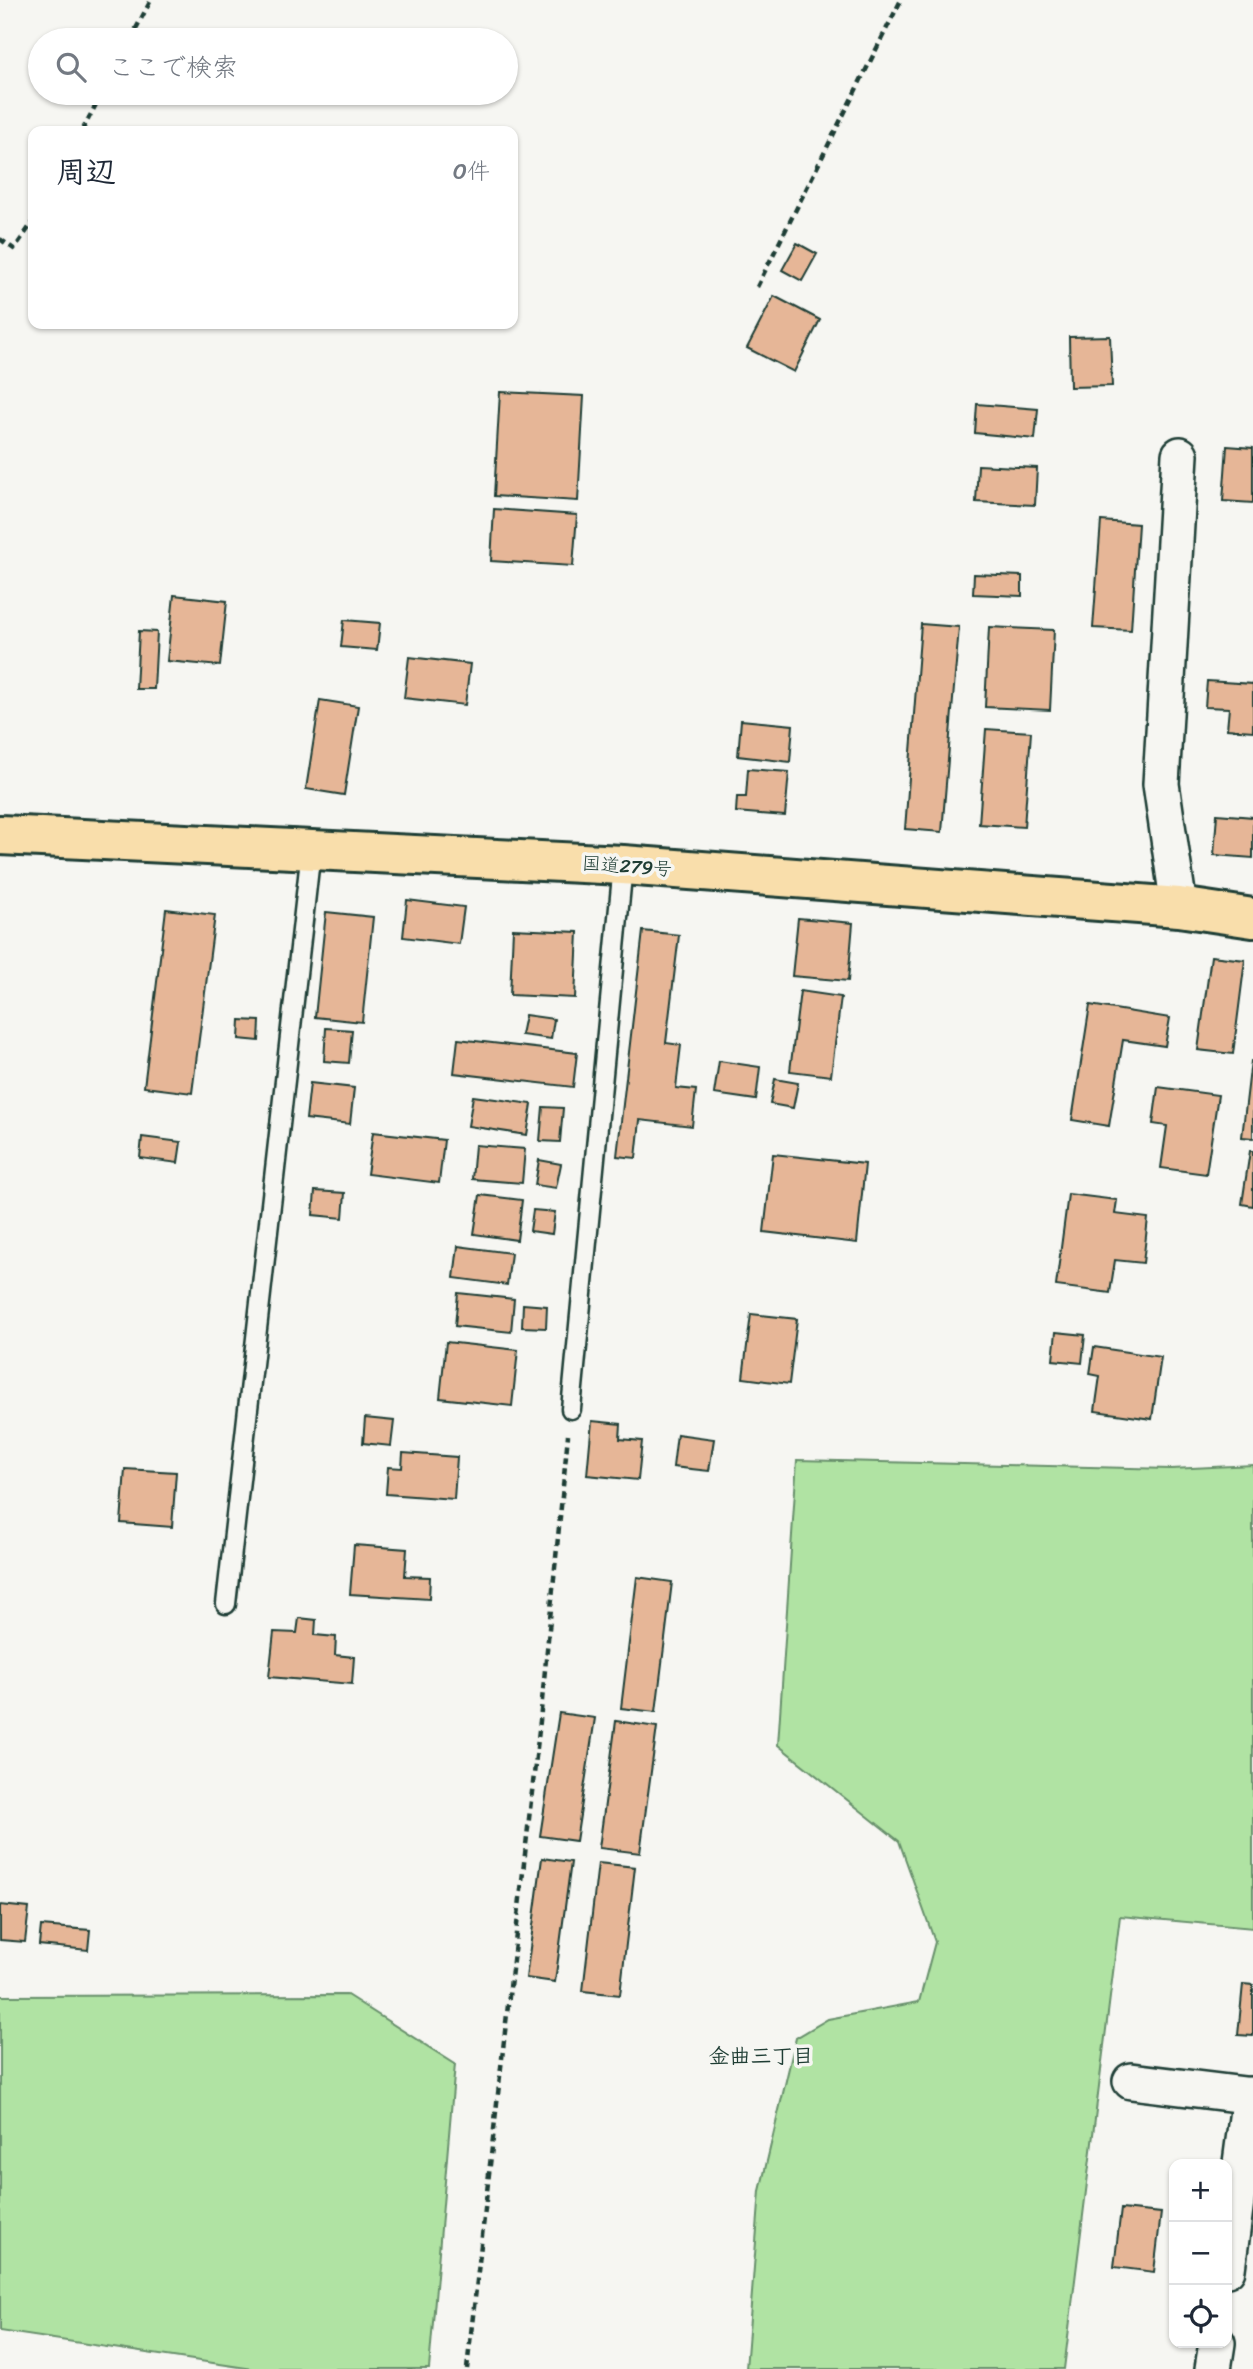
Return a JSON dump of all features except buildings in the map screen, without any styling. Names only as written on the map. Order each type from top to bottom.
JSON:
[{"type":"highway","name":"国道279号","points":[[0,835],[623,865],[1179,907],[1253,918]]},
{"type":"street","points":[[1179,907],[1161,784],[1180,454]]},
{"type":"street","points":[[1131,2081],[1252,2095],[1232,2234]]},
{"type":"street","points":[[1213,2369],[1216,2348]]},
{"type":"lane","points":[[226,1604],[311,850]]},
{"type":"lane","points":[[571,1409],[623,865]]},
{"type":"path","points":[[136,28],[151,0]]},
{"type":"path","points":[[757,287],[901,0]]},
{"type":"path","points":[[85,126],[96,105]]},
{"type":"path","points":[[0,239],[14,249],[28,229]]},
{"type":"path","points":[[467,2369],[540,1721],[571,1409]]},
{"type":"green space","points":[[797,1460],[1171,1469],[1253,1465],[1253,1928],[1120,1916],[1064,2369],[746,2369],[760,2191],[796,2038],[828,2019],[919,2002],[935,1942],[899,1841],[778,1745]]},
{"type":"green space","points":[[347,1995],[455,2064],[429,2369],[253,2369],[0,2331],[0,1996]]},
{"type":"district","name":"金曲三丁目","points":[[761,2056]]}]
